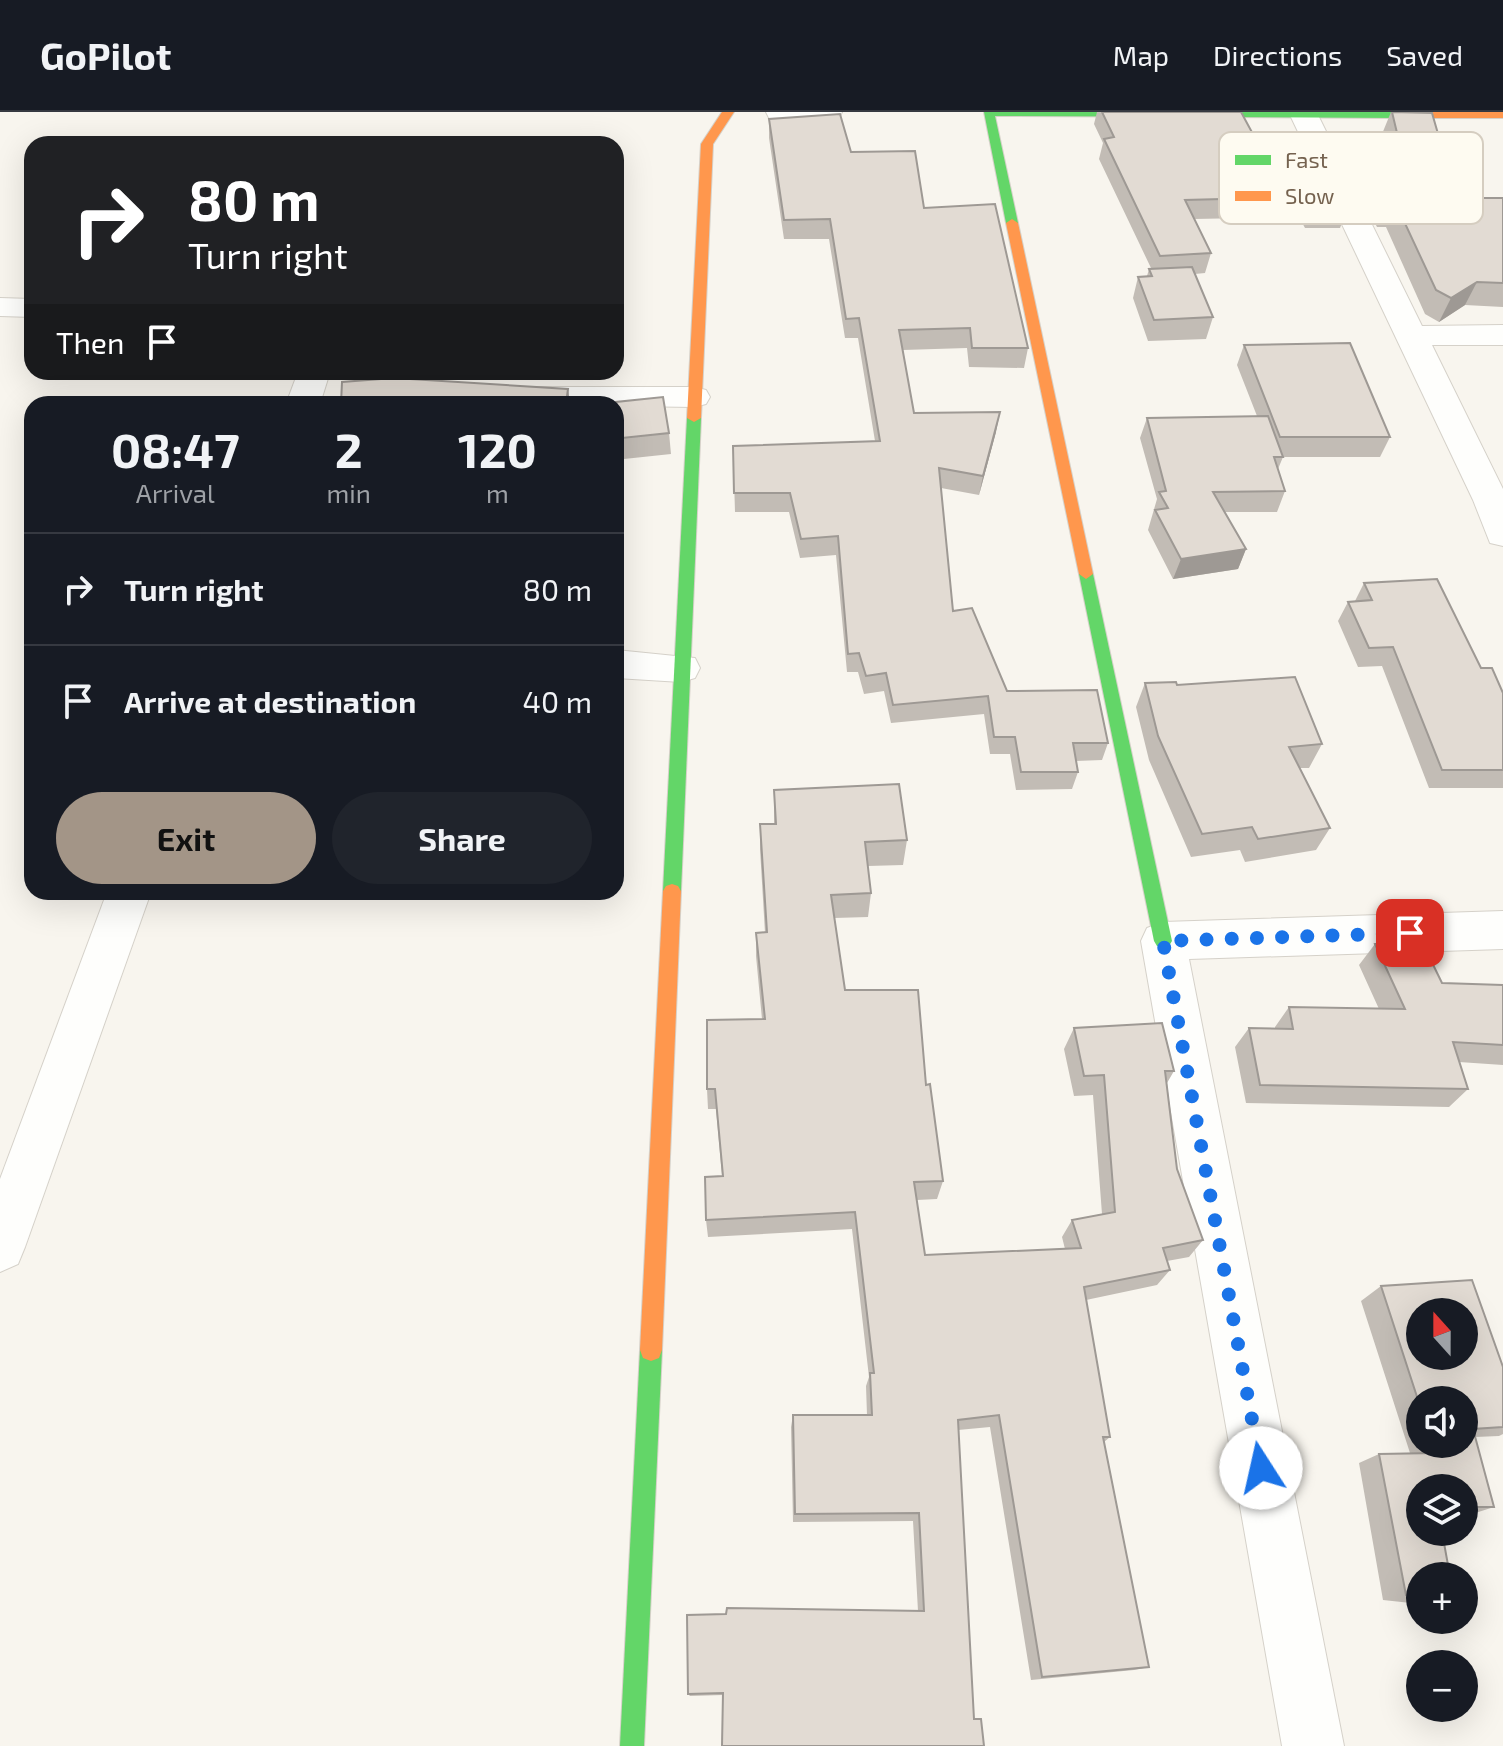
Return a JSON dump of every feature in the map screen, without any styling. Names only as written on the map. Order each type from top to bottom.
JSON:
[{"type":"street","points":[[632,1746],[707,144],[728,112]]},
{"type":"street","points":[[779,112],[829,112]]},
{"type":"street","points":[[1313,1746],[1163,941],[989,113],[1503,115]]},
{"type":"street","points":[[1304,115],[1312,132]]},
{"type":"street","points":[[1356,224],[1410,336],[1497,500],[1503,534]]},
{"type":"street","points":[[0,307],[24,308]]},
{"type":"street","points":[[1410,336],[1503,335]]},
{"type":"street","points":[[624,397],[694,397]]},
{"type":"street","points":[[624,664],[681,668]]},
{"type":"street","points":[[0,1247],[126,900]]},
{"type":"street","points":[[1163,941],[1503,930]]},
{"type":"building","points":[[1102,112],[1241,112],[1252,132],[1219,132],[1219,199],[1185,200],[1211,253],[1160,256],[1104,139],[1114,137]]},
{"type":"building","points":[[1392,112],[1432,113],[1437,132],[1397,132]]},
{"type":"building","points":[[840,114],[851,152],[915,151],[924,208],[995,204],[1028,348],[972,348],[970,328],[899,330],[914,413],[1000,412],[983,476],[939,468],[953,611],[972,608],[1007,691],[1097,690],[1108,743],[1073,743],[1078,772],[1021,772],[1015,737],[994,737],[988,696],[893,705],[886,673],[866,676],[859,653],[848,654],[838,536],[801,539],[790,493],[734,493],[733,446],[880,441],[859,318],[846,319],[830,219],[784,220],[769,119]]},
{"type":"building","points":[[1483,198],[1503,198],[1503,283],[1477,282],[1451,298],[1436,290],[1405,224],[1483,224]]},
{"type":"building","points":[[1192,267],[1213,317],[1154,320],[1138,277],[1152,276],[1149,269]]},
{"type":"building","points":[[1350,343],[1390,437],[1280,437],[1244,345]]},
{"type":"building","points":[[426,380],[568,389],[567,396],[341,396],[342,382]]},
{"type":"building","points":[[663,397],[669,433],[624,438],[624,401]]},
{"type":"building","points":[[1268,416],[1283,457],[1274,457],[1285,491],[1213,492],[1246,549],[1181,559],[1155,510],[1168,508],[1159,492],[1166,491],[1147,418]]},
{"type":"building","points":[[1437,579],[1481,668],[1492,668],[1503,693],[1503,770],[1442,770],[1393,647],[1369,648],[1348,602],[1372,600],[1364,583]]},
{"type":"building","points":[[1295,677],[1322,744],[1289,747],[1330,828],[1258,839],[1252,827],[1202,834],[1158,736],[1145,683],[1176,682],[1177,685]]},
{"type":"building","points":[[899,784],[907,840],[865,842],[871,893],[831,895],[845,990],[918,990],[926,1085],[930,1084],[943,1181],[914,1182],[925,1255],[1081,1248],[1072,1220],[1115,1212],[1104,1075],[1084,1076],[1074,1028],[1162,1023],[1174,1071],[1165,1071],[1177,1169],[1203,1240],[1163,1248],[1170,1270],[1084,1287],[1110,1437],[1103,1437],[1149,1667],[1042,1677],[999,1415],[958,1420],[974,1719],[981,1719],[984,1746],[722,1746],[723,1693],[688,1694],[687,1615],[726,1614],[727,1608],[924,1611],[919,1513],[795,1514],[793,1415],[872,1415],[870,1373],[874,1373],[855,1212],[706,1220],[705,1177],[723,1176],[715,1089],[707,1089],[707,1020],[765,1019],[756,933],[767,932],[760,824],[776,824],[774,790]]},
{"type":"building","points":[[1420,938],[1442,983],[1503,985],[1503,1045],[1453,1042],[1468,1089],[1260,1085],[1249,1028],[1293,1029],[1289,1007],[1405,1009],[1375,944]]},
{"type":"building","points":[[1472,1280],[1503,1367],[1503,1427],[1478,1429],[1478,1386],[1414,1386],[1408,1370],[1478,1370],[1478,1298],[1406,1298],[1406,1363],[1381,1286]]},
{"type":"building","points":[[1478,1448],[1494,1507],[1478,1507],[1478,1474],[1406,1474],[1406,1546],[1445,1546],[1447,1562],[1406,1562],[1406,1595],[1379,1454],[1406,1454],[1406,1458],[1478,1458]]},
{"type":"traffic: fast","points":[[1012,223],[989,113],[1398,115]]},
{"type":"traffic: fast","points":[[672,891],[694,418]]},
{"type":"traffic: fast","points":[[1086,574],[1163,941]]},
{"type":"traffic: fast","points":[[632,1746],[651,1350]]},
{"type":"traffic: slow","points":[[694,418],[707,144],[728,112]]},
{"type":"traffic: slow","points":[[1398,115],[1503,115]]},
{"type":"traffic: slow","points":[[1012,223],[1086,574]]},
{"type":"traffic: slow","points":[[651,1350],[672,891]]},
{"type":"route","points":[[1261,1468],[1163,941],[1410,933]]}]
